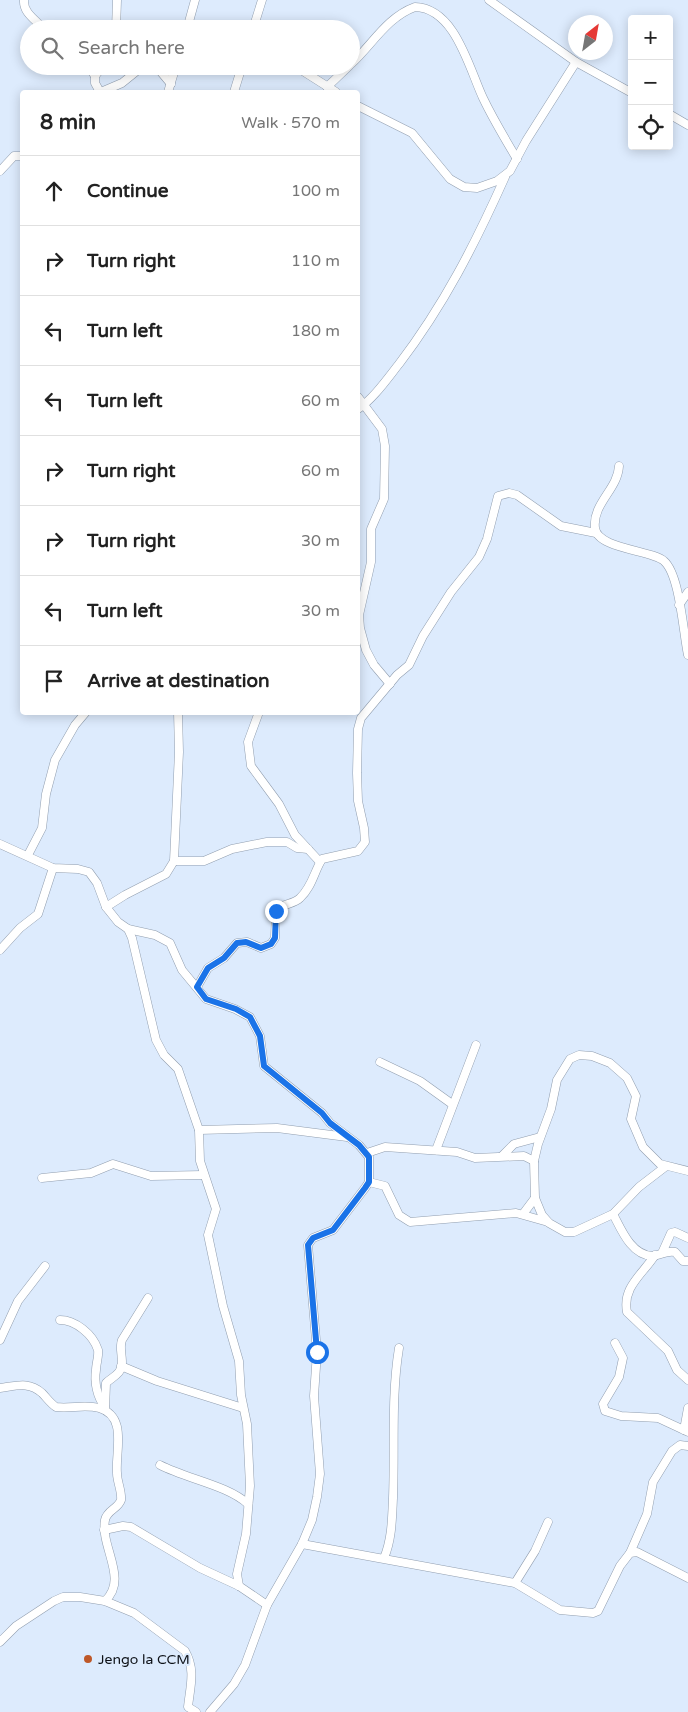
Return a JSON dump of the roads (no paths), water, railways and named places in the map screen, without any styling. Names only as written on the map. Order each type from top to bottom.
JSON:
[{"type":"street","points":[[24,0],[26,12],[34,20]]},
{"type":"street","points":[[116,20],[117,0]]},
{"type":"street","points":[[189,20],[195,0]]},
{"type":"street","points":[[256,20],[262,0]]},
{"type":"street","points":[[489,0],[576,62],[628,91]]},
{"type":"street","points":[[360,54],[382,31],[402,14],[415,7],[432,12],[456,36],[490,112],[517,159]]},
{"type":"street","points":[[390,684],[370,657],[360,628],[360,615],[371,562],[371,529],[384,499],[385,456],[382,429],[360,407],[382,385],[428,325],[477,241],[505,177],[576,62]]},
{"type":"street","points":[[106,90],[122,83],[131,75]]},
{"type":"street","points":[[164,75],[171,84]]},
{"type":"street","points":[[169,90],[174,75]]},
{"type":"street","points":[[235,90],[239,75]]},
{"type":"street","points":[[309,75],[332,90]]},
{"type":"street","points":[[327,87],[340,75]]},
{"type":"street","points":[[95,76],[95,83],[100,90]]},
{"type":"street","points":[[360,107],[412,133],[446,174],[464,187],[490,185],[505,177]]},
{"type":"street","points":[[673,117],[688,126]]},
{"type":"street","points":[[0,171],[14,156],[20,156]]},
{"type":"street","points":[[596,533],[595,523],[602,501],[618,477],[619,466]]},
{"type":"street","points":[[197,987],[208,968],[224,958],[237,943],[246,942],[261,948],[271,944],[275,938],[276,911],[304,895],[324,857],[358,851],[364,842],[364,828],[358,801],[358,729],[364,713],[409,665],[423,636],[451,592],[479,557],[487,539],[495,504],[500,495],[517,495],[561,526],[596,533],[611,543],[664,560],[677,581],[679,605],[688,655]]},
{"type":"street","points":[[679,605],[688,592]]},
{"type":"street","points":[[28,855],[42,828],[46,794],[55,760],[75,725],[83,715]]},
{"type":"street","points":[[106,907],[124,894],[166,874],[174,861],[179,752],[178,715]]},
{"type":"street","points":[[258,715],[248,742],[251,766],[279,804],[290,828],[320,862]]},
{"type":"street","points":[[174,861],[204,861],[232,849],[267,842],[287,842],[297,848],[308,849]]},
{"type":"street","points":[[0,844],[28,855],[53,868],[78,869],[89,872],[97,883],[106,907],[128,929],[132,938],[156,1040],[164,1055],[178,1069],[199,1130],[203,1175],[216,1209],[208,1235],[223,1306],[239,1361],[243,1408],[247,1424],[249,1462],[248,1504],[246,1534],[238,1574],[239,1586]]},
{"type":"street","points":[[0,950],[20,928],[38,914],[53,868]]},
{"type":"street","points":[[128,929],[155,935],[170,943],[182,970],[206,999],[236,1009],[250,1017],[260,1036],[264,1066],[322,1113],[367,1153],[370,1162],[369,1182],[340,1222],[326,1234],[310,1240],[308,1245],[317,1352],[314,1396],[320,1474],[312,1520],[302,1544],[266,1605],[245,1666],[234,1684],[210,1712]]},
{"type":"street","points":[[436,1150],[476,1045]]},
{"type":"street","points":[[550,1223],[542,1215],[535,1198],[534,1161],[561,1070],[575,1056],[592,1056],[610,1063],[627,1078],[636,1096],[636,1106],[631,1119],[639,1140],[655,1161],[665,1167],[688,1171]]},
{"type":"street","points":[[380,1062],[420,1082],[452,1104]]},
{"type":"street","points":[[199,1130],[277,1128],[311,1134],[347,1137]]},
{"type":"street","points":[[502,1156],[514,1144],[540,1137]]},
{"type":"street","points":[[367,1153],[385,1147],[457,1152],[475,1158],[524,1156],[534,1161]]},
{"type":"street","points":[[42,1178],[91,1173],[113,1164],[151,1176],[203,1175]]},
{"type":"street","points":[[369,1182],[384,1186],[399,1215],[410,1222],[523,1214],[550,1223],[565,1232],[574,1232],[613,1214],[639,1186],[665,1167]]},
{"type":"street","points":[[523,1214],[535,1198]]},
{"type":"street","points":[[613,1214],[633,1247],[642,1252],[658,1254],[674,1252],[683,1260],[688,1261]]},
{"type":"street","points":[[688,1238],[678,1233],[671,1233],[658,1254],[634,1279],[625,1304],[627,1312],[668,1351],[677,1370],[688,1380]]},
{"type":"street","points":[[0,1340],[18,1301],[45,1266]]},
{"type":"street","points":[[105,1408],[106,1383],[118,1373],[122,1366],[120,1346],[122,1340],[148,1298]]},
{"type":"street","points":[[60,1320],[78,1325],[96,1347],[98,1353],[95,1379],[100,1401],[118,1428],[117,1473],[122,1494],[120,1504],[106,1516],[104,1539],[112,1563],[115,1585],[105,1601]]},
{"type":"street","points":[[615,1343],[624,1358],[619,1377],[602,1404],[605,1411],[621,1416],[658,1418],[686,1431],[688,1408]]},
{"type":"street","points":[[384,1558],[391,1538],[394,1388],[399,1348]]},
{"type":"street","points":[[122,1366],[127,1366],[142,1376],[243,1408]]},
{"type":"street","points":[[0,1388],[21,1384],[38,1390],[56,1407],[81,1406],[105,1408]]},
{"type":"street","points":[[302,1544],[515,1583],[560,1610],[592,1613],[601,1608],[620,1566],[630,1553],[647,1514],[653,1482],[672,1451],[680,1445],[688,1446]]},
{"type":"street","points":[[160,1464],[176,1473],[235,1494],[248,1504]]},
{"type":"street","points":[[515,1583],[535,1551],[548,1522]]},
{"type":"street","points":[[104,1530],[123,1526],[132,1527],[200,1568],[239,1586],[266,1605]]},
{"type":"street","points":[[630,1553],[637,1552],[688,1578]]},
{"type":"street","points":[[0,1642],[16,1626],[63,1597],[105,1601],[134,1613],[185,1652],[190,1660],[192,1675],[188,1707],[196,1712]]},
{"type":"place","name":"Jengo la CCM","points":[[88,1659]]}]
